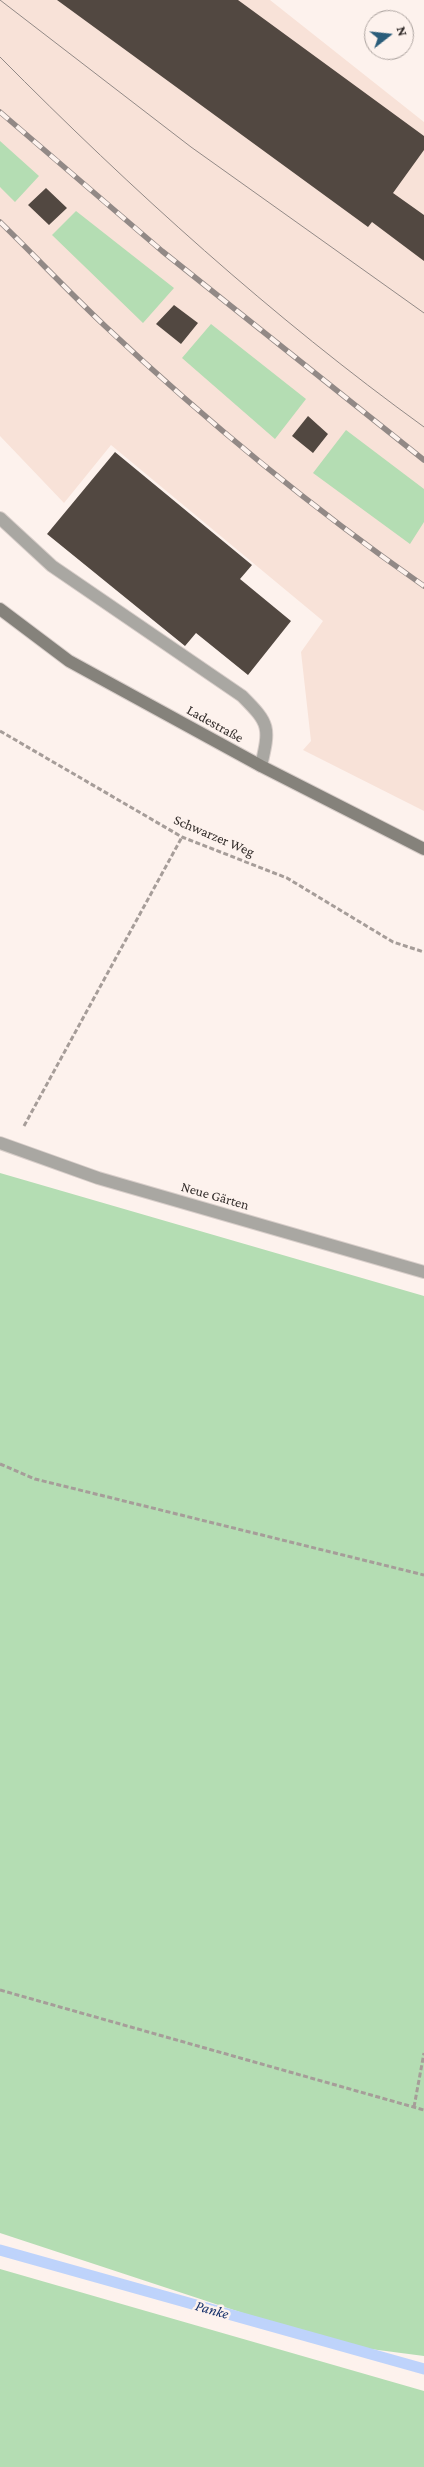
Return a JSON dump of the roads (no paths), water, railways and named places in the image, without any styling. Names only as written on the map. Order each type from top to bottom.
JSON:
[{"type":"street","name":"Ladestraße","points":[[0,609],[69,661],[261,766],[424,850]]},
{"type":"lane","points":[[0,518],[52,566],[242,696],[263,716],[267,739],[261,766]]},
{"type":"lane","name":"Neue Gärten","points":[[0,1143],[98,1178],[424,1272]]},
{"type":"waterway","name":"Panke","points":[[0,2250],[424,2369]]},
{"type":"tram line","points":[[0,0],[191,147],[424,313]]},
{"type":"tram line","points":[[0,57],[50,107],[204,251],[312,341],[424,427]]},
{"type":"railway","points":[[0,112],[162,251],[424,460]]},
{"type":"railway","points":[[0,222],[105,326],[220,429],[341,526],[424,586]]}]
